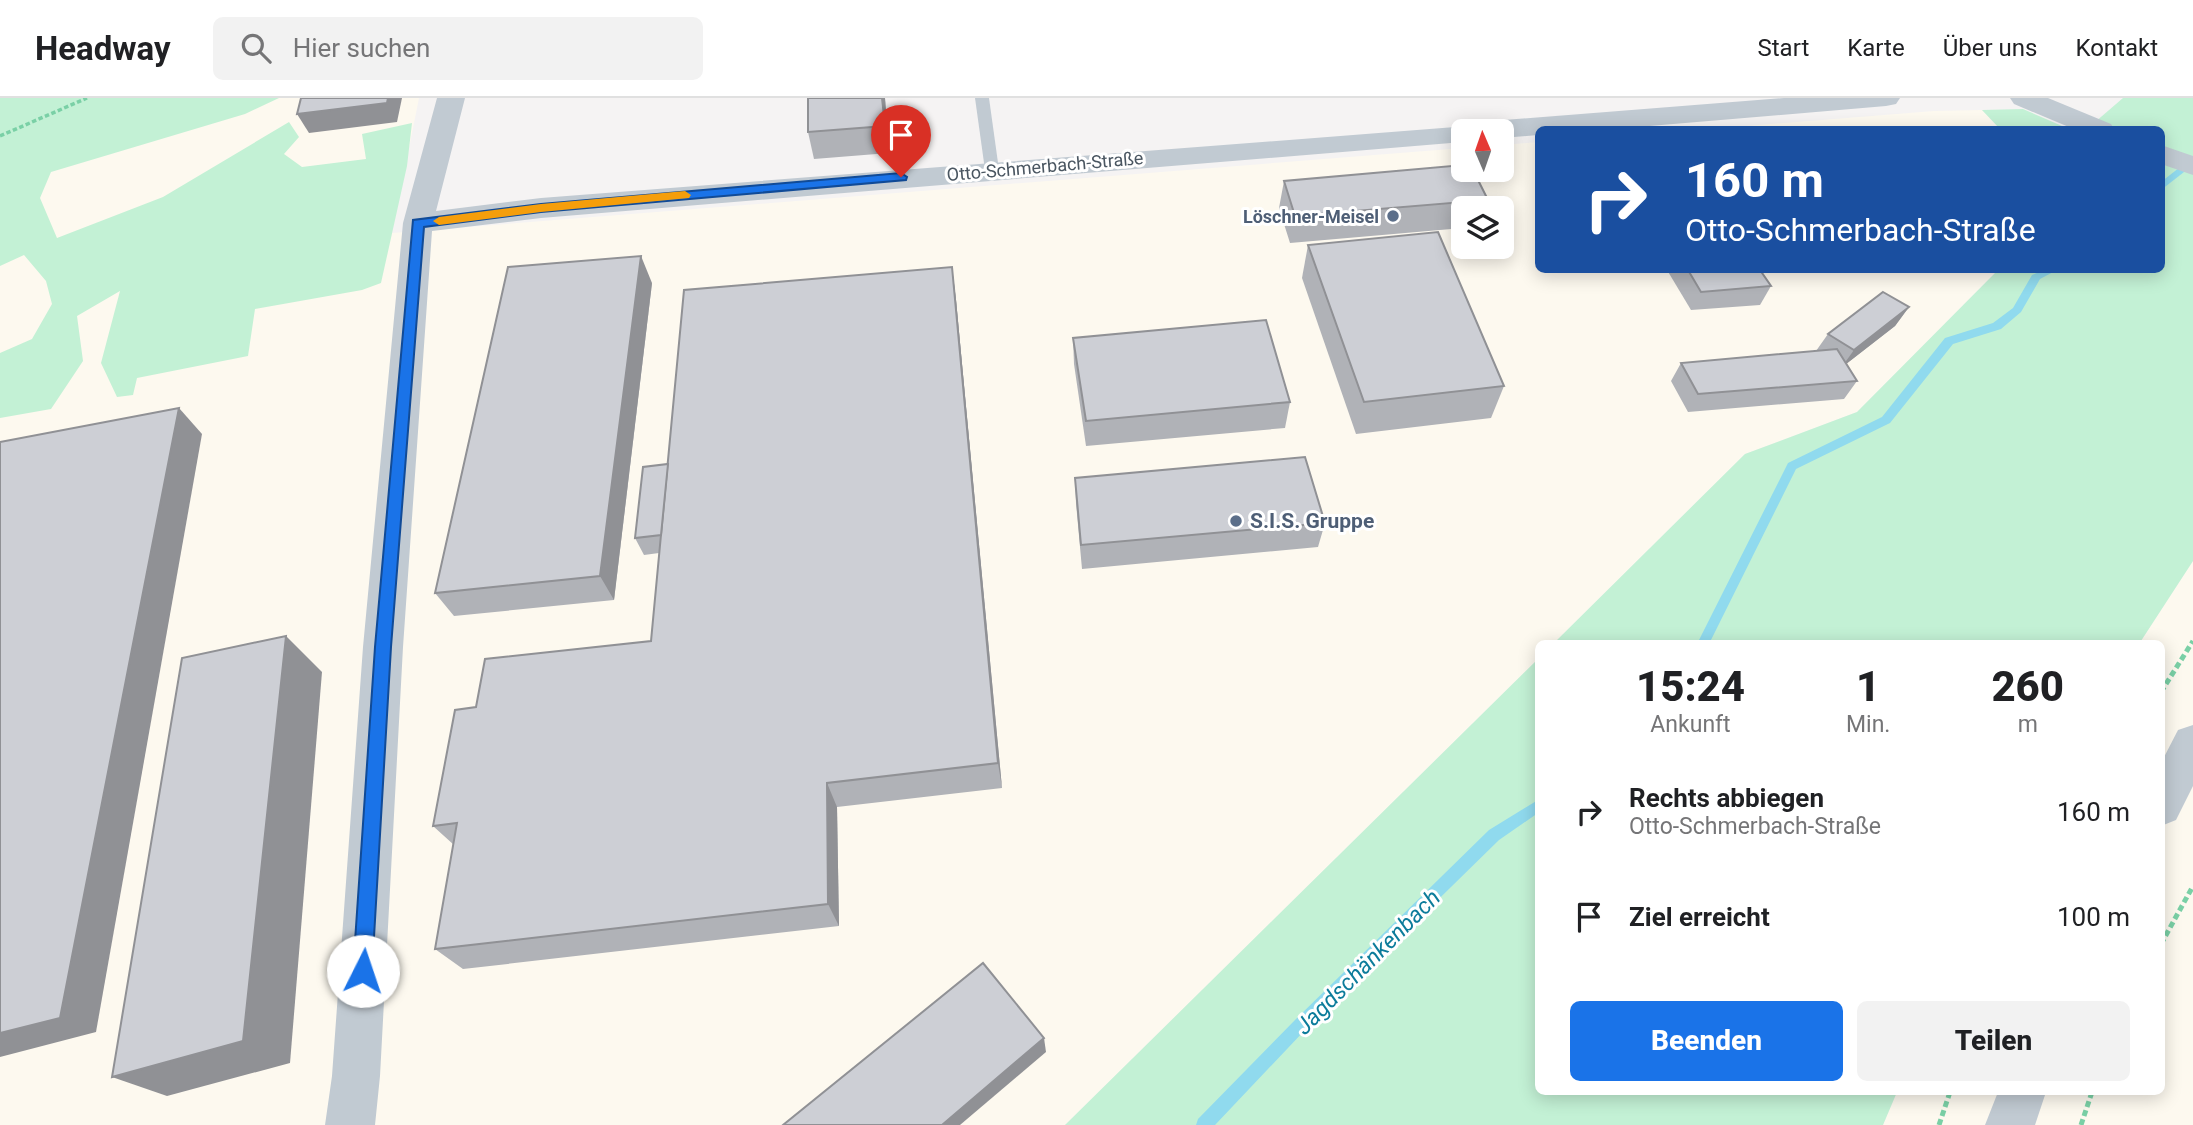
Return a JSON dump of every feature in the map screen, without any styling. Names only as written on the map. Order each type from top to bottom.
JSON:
[{"type":"street","points":[[350,1125],[356,1076],[383,647],[418,223],[451,98]]},
{"type":"street","points":[[1541,126],[1886,98]]},
{"type":"street","points":[[2024,98],[2091,126]]},
{"type":"street","points":[[1514,128],[1535,126]]},
{"type":"street","name":"Otto-Schmerbach-Straße","points":[[418,223],[541,208],[1451,133]]},
{"type":"street","points":[[2165,156],[2193,166]]},
{"type":"street","points":[[2165,798],[2193,743]]},
{"type":"street","points":[[2010,1125],[2021,1095]]},
{"type":"lane","points":[[982,98],[992,170]]},
{"type":"path","points":[[0,136],[87,98]]},
{"type":"path","points":[[2165,686],[2193,641]]},
{"type":"path","points":[[2165,937],[2193,886]]},
{"type":"path","points":[[1939,1125],[1949,1095]]},
{"type":"path","points":[[2081,1125],[2091,1095]]},
{"type":"shaded area","points":[[0,98],[419,98],[392,233],[1451,149],[1451,182],[1514,182],[1514,144],[1535,142],[1535,273],[1995,273],[1857,412],[1745,454],[1557,640],[1535,640],[1535,662],[1065,1125],[0,1125]]},
{"type":"shaded area","points":[[1982,110],[1997,126],[1746,126],[1934,111]]},
{"type":"shaded area","points":[[2193,561],[2193,1125],[1883,1125],[1896,1095],[2165,1095],[2165,640],[2142,640]]},
{"type":"green space","points":[[0,98],[279,98],[245,114],[51,172],[40,198],[57,238],[163,197],[289,122],[299,137],[284,154],[302,167],[366,159],[362,134],[412,123],[407,166],[381,283],[362,290],[255,309],[248,356],[137,378],[133,395],[117,397],[101,363],[120,291],[77,316],[83,361],[51,409],[0,418],[0,353],[32,339],[52,304],[46,281],[24,255],[0,266]]},
{"type":"green space","points":[[2123,98],[2193,98],[2193,561],[2142,640],[1557,640],[1745,454],[1857,412],[1995,273],[2165,273],[2165,126],[2090,126]]},
{"type":"green space","points":[[2023,109],[2062,126],[1997,126],[1982,110]]},
{"type":"green space","points":[[1535,662],[1535,1095],[1896,1095],[1883,1125],[1065,1125]]},
{"type":"building","points":[[301,98],[388,98],[387,103],[297,114]]},
{"type":"building","points":[[808,98],[882,98],[885,126],[808,132]]},
{"type":"building","points":[[1451,166],[1451,182],[1479,182],[1486,196],[1451,196],[1451,203],[1295,216],[1284,181]]},
{"type":"building","points":[[1438,232],[1504,386],[1364,402],[1308,245]]},
{"type":"building","points":[[641,256],[600,576],[435,593],[508,267]]},
{"type":"building","points":[[952,267],[998,763],[827,783],[828,904],[435,949],[457,823],[433,826],[455,710],[476,707],[485,659],[651,641],[684,290]]},
{"type":"building","points":[[1690,273],[1762,273],[1771,286],[1701,292]]},
{"type":"building","points":[[1883,292],[1909,307],[1854,350],[1828,334]]},
{"type":"building","points":[[1266,320],[1290,402],[1086,421],[1073,338]]},
{"type":"building","points":[[1837,349],[1857,381],[1698,394],[1681,363]]},
{"type":"building","points":[[179,408],[60,1018],[0,1033],[0,442]]},
{"type":"building","points":[[1305,457],[1325,523],[1081,545],[1075,478]]},
{"type":"building","points":[[668,464],[661,535],[635,538],[643,467]]},
{"type":"building","points":[[286,636],[243,1041],[112,1077],[182,658]]},
{"type":"building","points":[[983,963],[1044,1038],[942,1125],[783,1125]]},
{"type":"waterway","name":"Jagdschänkenbach","points":[[2165,184],[2193,160]]},
{"type":"waterway","name":"Jagdschänkenbach","points":[[1705,640],[1792,466],[1886,420],[1949,341],[1997,326],[2017,310],[2036,277],[2045,273]]},
{"type":"waterway","name":"Jagdschänkenbach","points":[[1204,1125],[1300,1025],[1494,835],[1535,808]]},
{"type":"slow traffic","points":[[439,221],[541,208],[685,195]]},
{"type":"place","name":"Löschner-Meisel","points":[[1393,216]]},
{"type":"place","name":"S.I.S. Gruppe","points":[[1236,521]]},
{"type":"route","points":[[363,971],[383,647],[418,223],[541,208],[901,177]]}]
